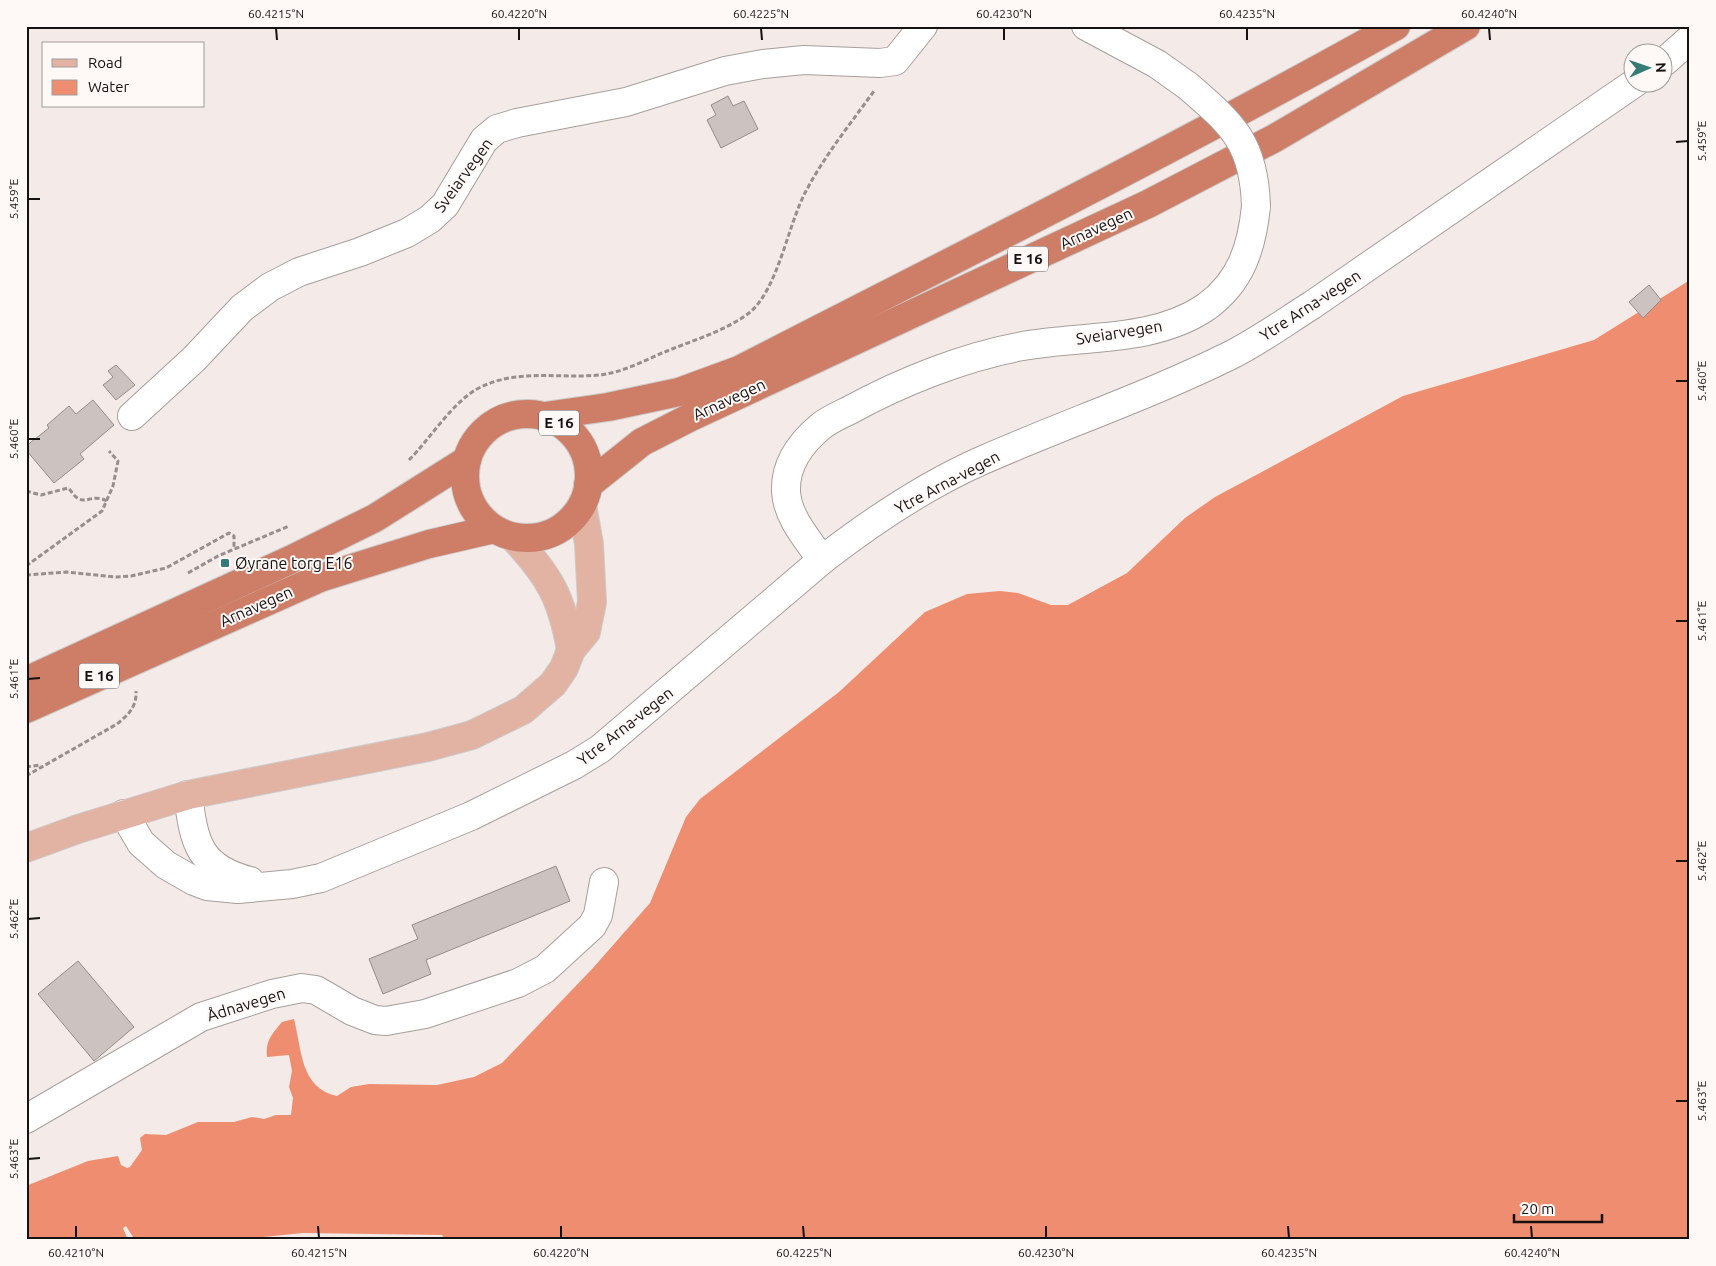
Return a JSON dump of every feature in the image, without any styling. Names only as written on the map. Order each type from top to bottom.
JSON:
[{"type":"highway","name":"Arnavegen","points":[[545,416],[608,407],[679,392],[740,370],[1299,81],[1396,26]]},
{"type":"highway","name":"Arnavegen","points":[[585,495],[642,442],[691,416],[1148,204],[1275,138],[1466,26]]},
{"type":"highway","name":"E 16","points":[[512,415],[545,416],[561,424],[574,436],[583,450],[588,467],[585,495],[572,518],[560,528],[545,535],[529,538],[504,533],[479,516],[469,499],[464,480],[466,460],[473,444],[483,431],[496,421],[512,415]]},
{"type":"highway","name":"Arnavegen","points":[[26,681],[375,518],[466,460]]},
{"type":"highway","name":"Arnavegen","points":[[26,708],[320,578],[412,549],[504,533]]},
{"type":"main road","points":[[26,848],[124,814],[188,795],[428,747],[472,735],[523,710],[559,676],[571,650],[586,632],[592,602],[585,495]]},
{"type":"main road","points":[[504,533],[538,563],[555,592],[566,622],[571,650]]},
{"type":"street","points":[[895,61],[923,26]]},
{"type":"street","name":"Sveiarvegen","points":[[822,560],[793,519],[786,492],[789,466],[801,445],[821,426],[869,399],[982,355],[1032,344],[1150,330],[1188,316],[1205,307],[1234,282],[1246,260],[1253,234],[1256,182],[1252,163],[1245,146],[1218,112],[1188,86],[1157,64],[1086,26]]},
{"type":"street","points":[[1674,53],[1690,39]]},
{"type":"street","name":"Sveiarvegen","points":[[132,416],[194,359],[242,308],[270,287],[299,272],[407,233],[430,219],[445,205],[484,140],[497,130],[517,123],[626,102],[725,71],[763,64],[804,60],[880,63],[895,61]]},
{"type":"street","name":"Ytre Arna-vegen","points":[[124,814],[141,843],[166,865],[207,886],[238,889],[322,878],[471,816],[574,765],[600,749],[822,560],[883,516],[981,461],[1171,383],[1260,338],[1327,295],[1624,90]]},
{"type":"street","name":"Ytre Arna-vegen","points":[[188,795],[191,819],[198,845],[210,864],[229,876],[268,886]]},
{"type":"street","name":"Ådnavegen","points":[[26,1119],[201,1017],[272,994],[302,988],[316,990],[352,1011],[375,1020],[386,1021],[425,1014],[518,983],[545,969],[592,926],[598,915],[604,882]]},
{"type":"path","points":[[405,465],[456,407],[475,390],[492,382],[510,376],[580,376],[620,370],[729,326],[750,312],[763,297],[805,193],[895,61]]},
{"type":"path","points":[[26,566],[102,511],[117,472],[118,461],[109,450]]},
{"type":"path","points":[[26,491],[46,494],[62,487],[68,488],[77,499],[99,497],[107,500]]},
{"type":"path","points":[[185,575],[234,549],[296,523]]},
{"type":"path","points":[[26,575],[67,572],[116,577],[131,576],[166,568],[229,533],[234,536],[234,549]]},
{"type":"path","points":[[26,776],[117,724],[128,715],[134,705],[136,687]]},
{"type":"path","points":[[26,767],[44,765]]},
{"type":"water","points":[[1690,280],[1690,1240],[445,1240],[442,1235],[303,1233],[233,1240],[135,1240],[126,1226],[123,1228],[128,1240],[26,1240],[26,1186],[88,1161],[118,1156],[121,1165],[127,1168],[130,1167],[142,1150],[140,1138],[145,1134],[166,1135],[198,1122],[234,1122],[252,1117],[264,1119],[276,1115],[291,1115],[293,1098],[289,1087],[292,1071],[289,1055],[267,1057],[268,1042],[282,1022],[294,1019],[301,1055],[309,1076],[325,1092],[337,1096],[351,1087],[369,1084],[437,1085],[474,1077],[502,1063],[593,968],[650,903],[686,817],[700,799],[839,692],[925,612],[967,594],[1000,591],[1018,593],[1051,605],[1068,605],[1127,573],[1185,518],[1215,497],[1403,396],[1594,340]]},
{"type":"building","points":[[728,96],[733,106],[744,101],[758,129],[721,148],[707,120],[716,115],[711,105]]},
{"type":"building","points":[[1649,285],[1661,300],[1643,318],[1629,302]]},
{"type":"building","points":[[116,365],[135,385],[116,400],[103,385],[113,377],[108,371]]},
{"type":"building","points":[[93,400],[114,425],[80,454],[84,459],[54,483],[26,450],[26,446],[49,428],[47,425],[69,406],[76,414]]},
{"type":"building","points":[[556,866],[570,901],[426,960],[431,974],[383,994],[369,959],[418,939],[412,925]]},
{"type":"building","points":[[78,961],[134,1027],[94,1061],[38,994]]},
{"type":"place","name":"Øyrane torg E16","points":[[225,563]]}]
